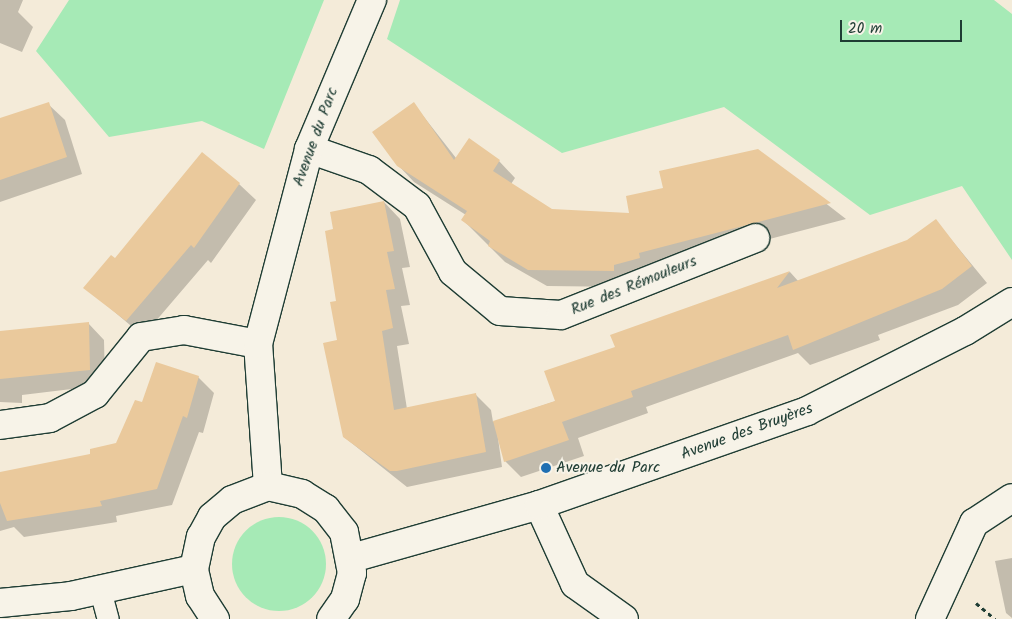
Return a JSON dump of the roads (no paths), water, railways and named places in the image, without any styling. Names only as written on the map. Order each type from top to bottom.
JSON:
[{"type":"street","name":"Avenue du Parc","points":[[268,486],[258,344],[309,148],[356,29],[372,0]]},
{"type":"street","name":"Rue des Rémouleurs","points":[[309,148],[369,170],[417,206],[453,272],[500,311],[561,315],[755,238]]},
{"type":"street","name":"Avenue des Bruyères","points":[[352,558],[539,505],[807,411],[965,331],[1012,302]]},
{"type":"street","points":[[0,425],[50,418],[95,394],[140,337],[184,330],[258,344]]},
{"type":"street","points":[[215,619],[200,596],[194,569],[201,537],[212,517],[232,500],[268,486],[302,494],[326,509],[344,532],[352,558],[346,599],[331,619]]},
{"type":"street","points":[[930,619],[974,523],[1012,498]]},
{"type":"street","points":[[539,505],[575,584],[624,619]]},
{"type":"street","points":[[0,603],[100,590],[194,569]]},
{"type":"lane","points":[[100,590],[108,619]]},
{"type":"place","name":"Avenue du Parc","points":[[546,468]]}]
